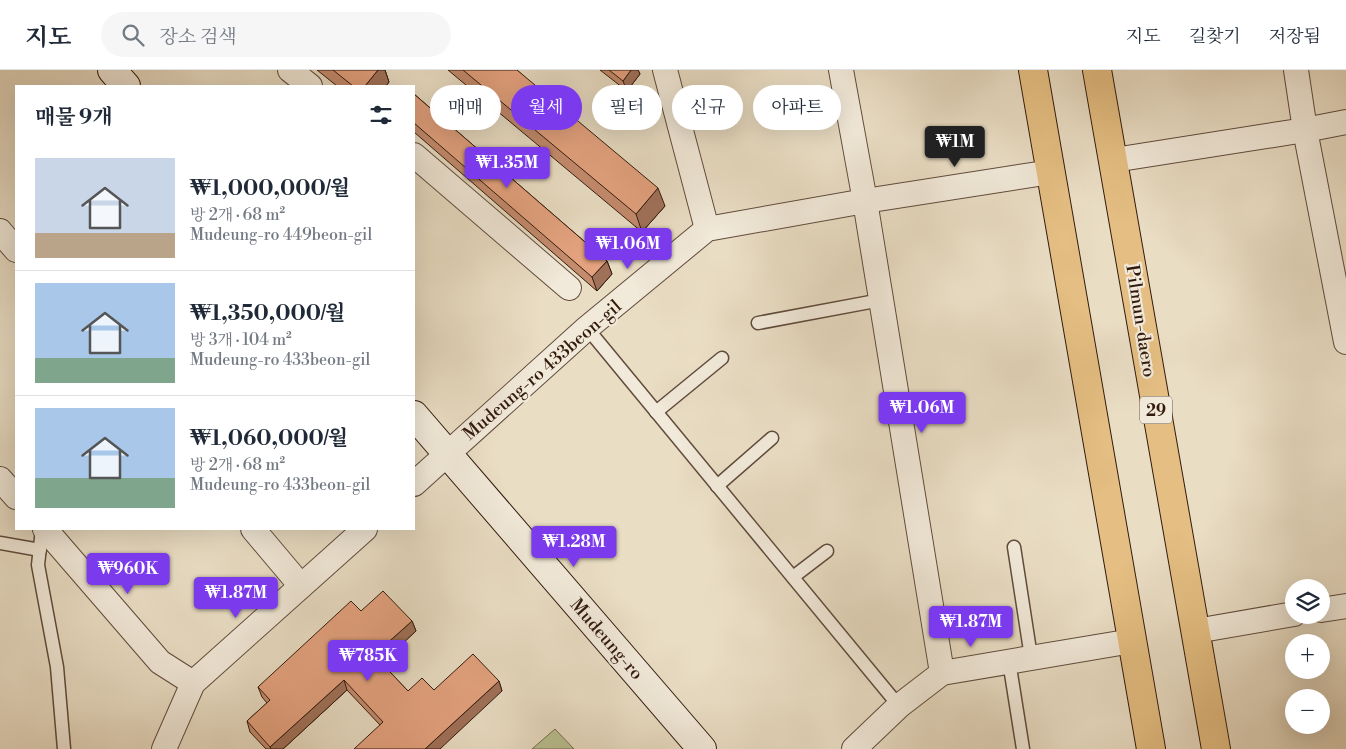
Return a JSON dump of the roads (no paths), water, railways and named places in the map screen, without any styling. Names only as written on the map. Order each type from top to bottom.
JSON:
[{"type":"main road","points":[[1033,70],[1151,749]]},
{"type":"main road","name":"Pilmun-daero","points":[[1097,70],[1216,749]]},
{"type":"street","points":[[112,70],[125,85]]},
{"type":"street","points":[[290,70],[309,85]]},
{"type":"street","points":[[665,70],[707,230]]},
{"type":"street","points":[[841,70],[865,201],[942,673]]},
{"type":"street","points":[[1296,70],[1305,130],[1346,342]]},
{"type":"street","points":[[1114,160],[1346,122]]},
{"type":"street","points":[[415,156],[570,288]]},
{"type":"street","name":"Mudeung-ro 433beon-gil","points":[[415,483],[587,328],[707,230],[865,201],[1050,172]]},
{"type":"street","points":[[0,231],[15,249]]},
{"type":"street","name":"Mudeung-ro","points":[[415,416],[702,749]]},
{"type":"street","points":[[0,479],[15,495]]},
{"type":"street","points":[[254,530],[302,586]]},
{"type":"street","points":[[164,749],[193,683],[363,530]]},
{"type":"street","points":[[42,536],[160,662],[193,683]]},
{"type":"street","points":[[1330,609],[1346,606]]},
{"type":"street","points":[[1196,631],[1285,616]]},
{"type":"street","points":[[854,749],[899,706],[942,673],[1132,641]]},
{"type":"lane","points":[[758,323],[881,300]]},
{"type":"lane","points":[[587,328],[899,706]]},
{"type":"lane","points":[[656,412],[722,358]]},
{"type":"lane","points":[[718,486],[772,438]]},
{"type":"lane","points":[[0,543],[42,536],[38,565],[57,667],[64,749]]},
{"type":"lane","points":[[1014,547],[1023,749]]},
{"type":"lane","points":[[793,577],[826,551]]}]
